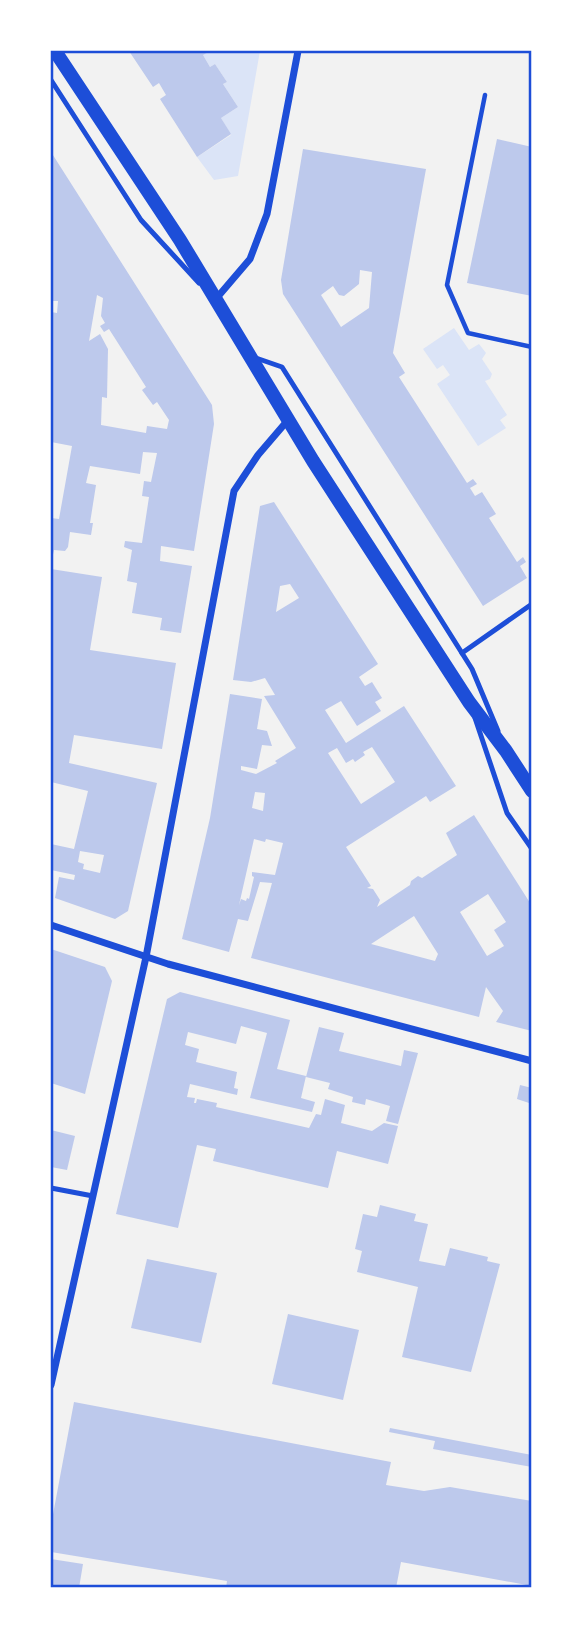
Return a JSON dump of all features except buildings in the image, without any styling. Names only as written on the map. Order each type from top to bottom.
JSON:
[{"type":"main road","points":[[55,51],[180,240],[288,421],[469,702],[532,791]]},
{"type":"street","points":[[215,300],[250,259],[267,214],[298,51]]},
{"type":"street","points":[[51,1385],[146,957],[234,491],[258,455],[288,421]]},
{"type":"street","points":[[51,925],[146,957],[532,1061]]},
{"type":"lane","points":[[51,80],[141,220],[215,300]]},
{"type":"lane","points":[[248,355],[282,367],[472,669],[506,751]]},
{"type":"lane","points":[[462,653],[532,604]]},
{"type":"lane","points":[[469,702],[507,813],[532,849]]},
{"type":"lane","points":[[51,1188],[93,1196]]},
{"type":"path","points":[[485,95],[447,285],[468,333],[532,347]]},
{"type":"shaded area","points":[[207,51],[260,51],[238,176],[214,180],[197,157],[231,135],[221,118],[238,107],[223,84],[227,82],[215,64],[210,67],[203,55]]},
{"type":"shaded area","points":[[454,328],[469,350],[479,344],[486,353],[482,359],[492,374],[490,379],[485,381],[507,415],[500,420],[506,428],[478,446],[437,384],[450,375],[443,365],[437,369],[423,349]]}]
